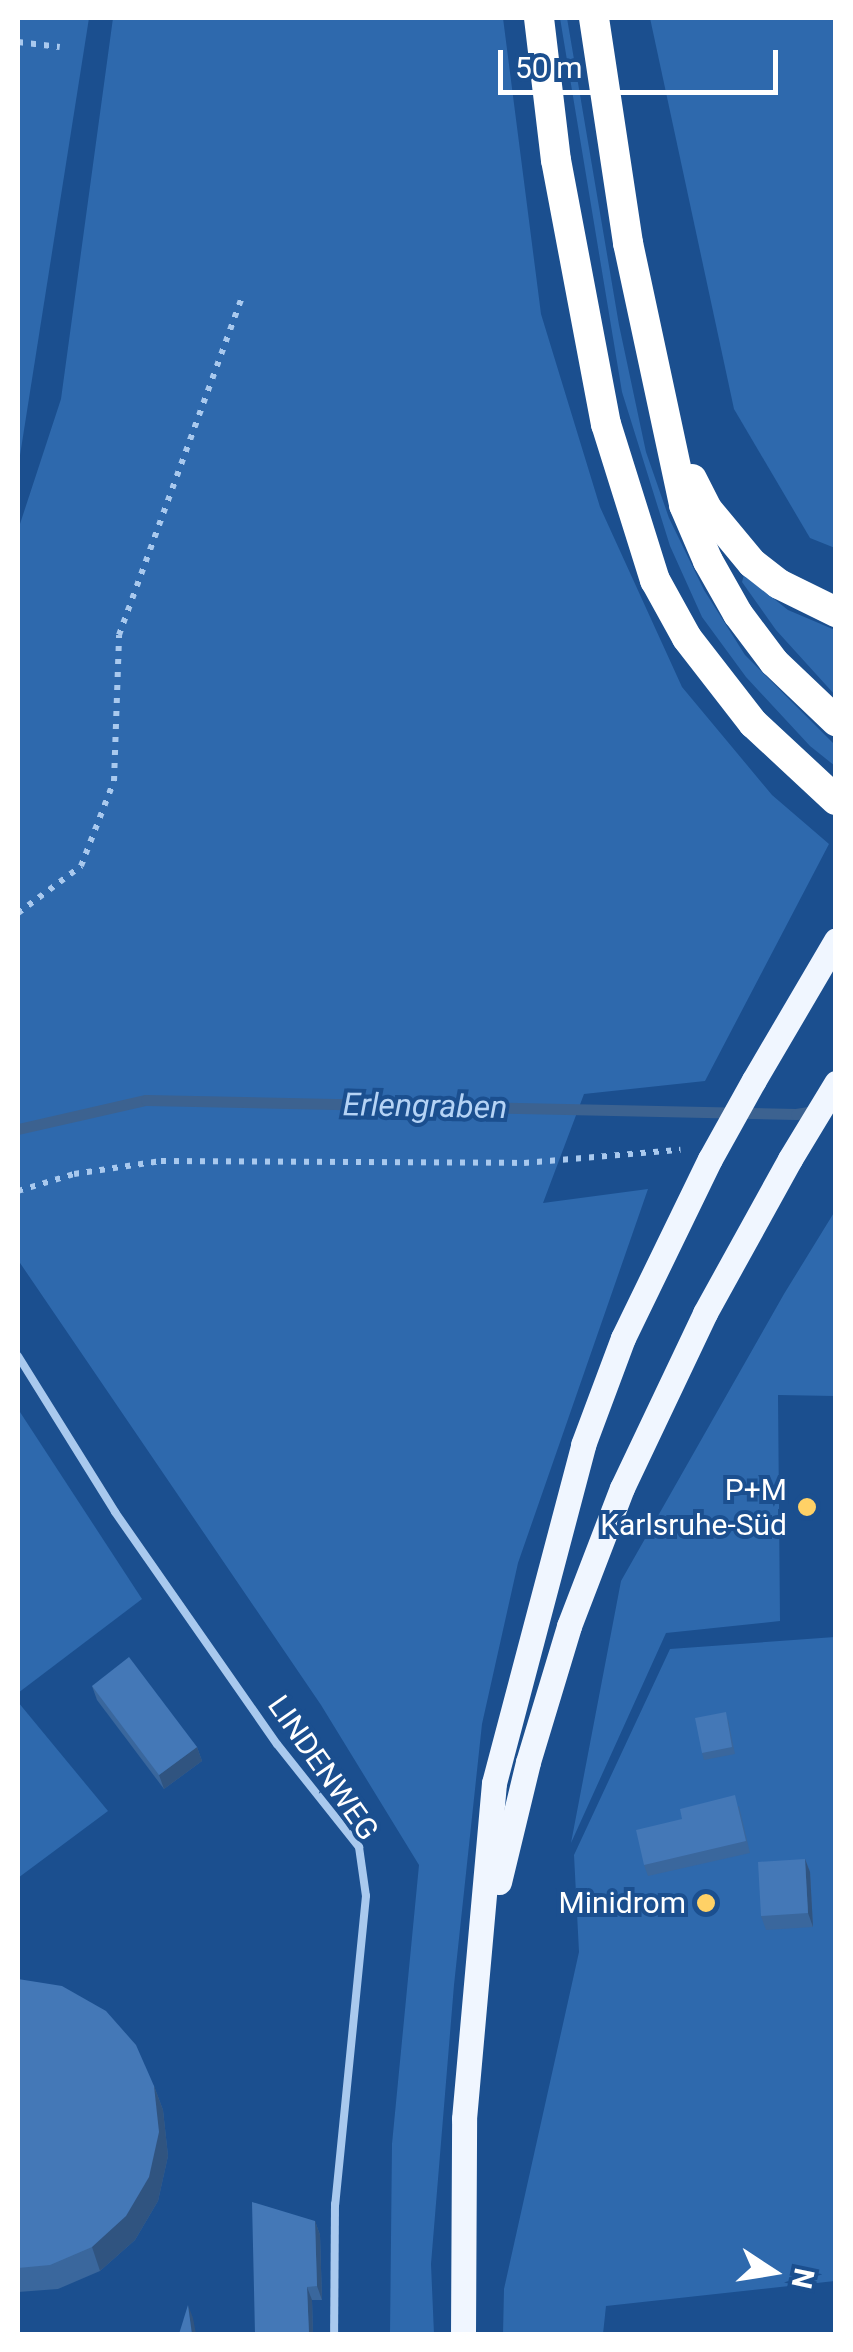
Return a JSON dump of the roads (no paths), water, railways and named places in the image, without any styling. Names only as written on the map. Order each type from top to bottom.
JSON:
[{"type":"highway","points":[[539,18],[566,217],[606,424],[656,580],[687,638],[753,722],[836,800]]},
{"type":"highway","points":[[594,18],[628,243],[684,505],[708,562],[774,662],[836,721]]},
{"type":"highway","points":[[664,423],[708,510],[728,538],[779,584],[836,612]]},
{"type":"main road","points":[[462,2334],[464,2119],[494,1784],[582,1444],[699,1154],[754,1080],[836,940]]},
{"type":"main road","points":[[480,1959],[533,1745],[570,1626],[622,1488],[705,1313],[836,1083]]},
{"type":"lane","name":"LINDENWEG","points":[[18,1356],[115,1512],[278,1744],[359,1847],[366,1896],[335,2204],[334,2334]]},
{"type":"waterway","name":"Erlengraben","points":[[18,1129],[146,1100],[796,1114],[815,1111]]},
{"type":"place","name":"P+M Karlsruhe-Süd","points":[[807,1507]]},
{"type":"place","name":"Minidrom","points":[[706,1903]]}]
